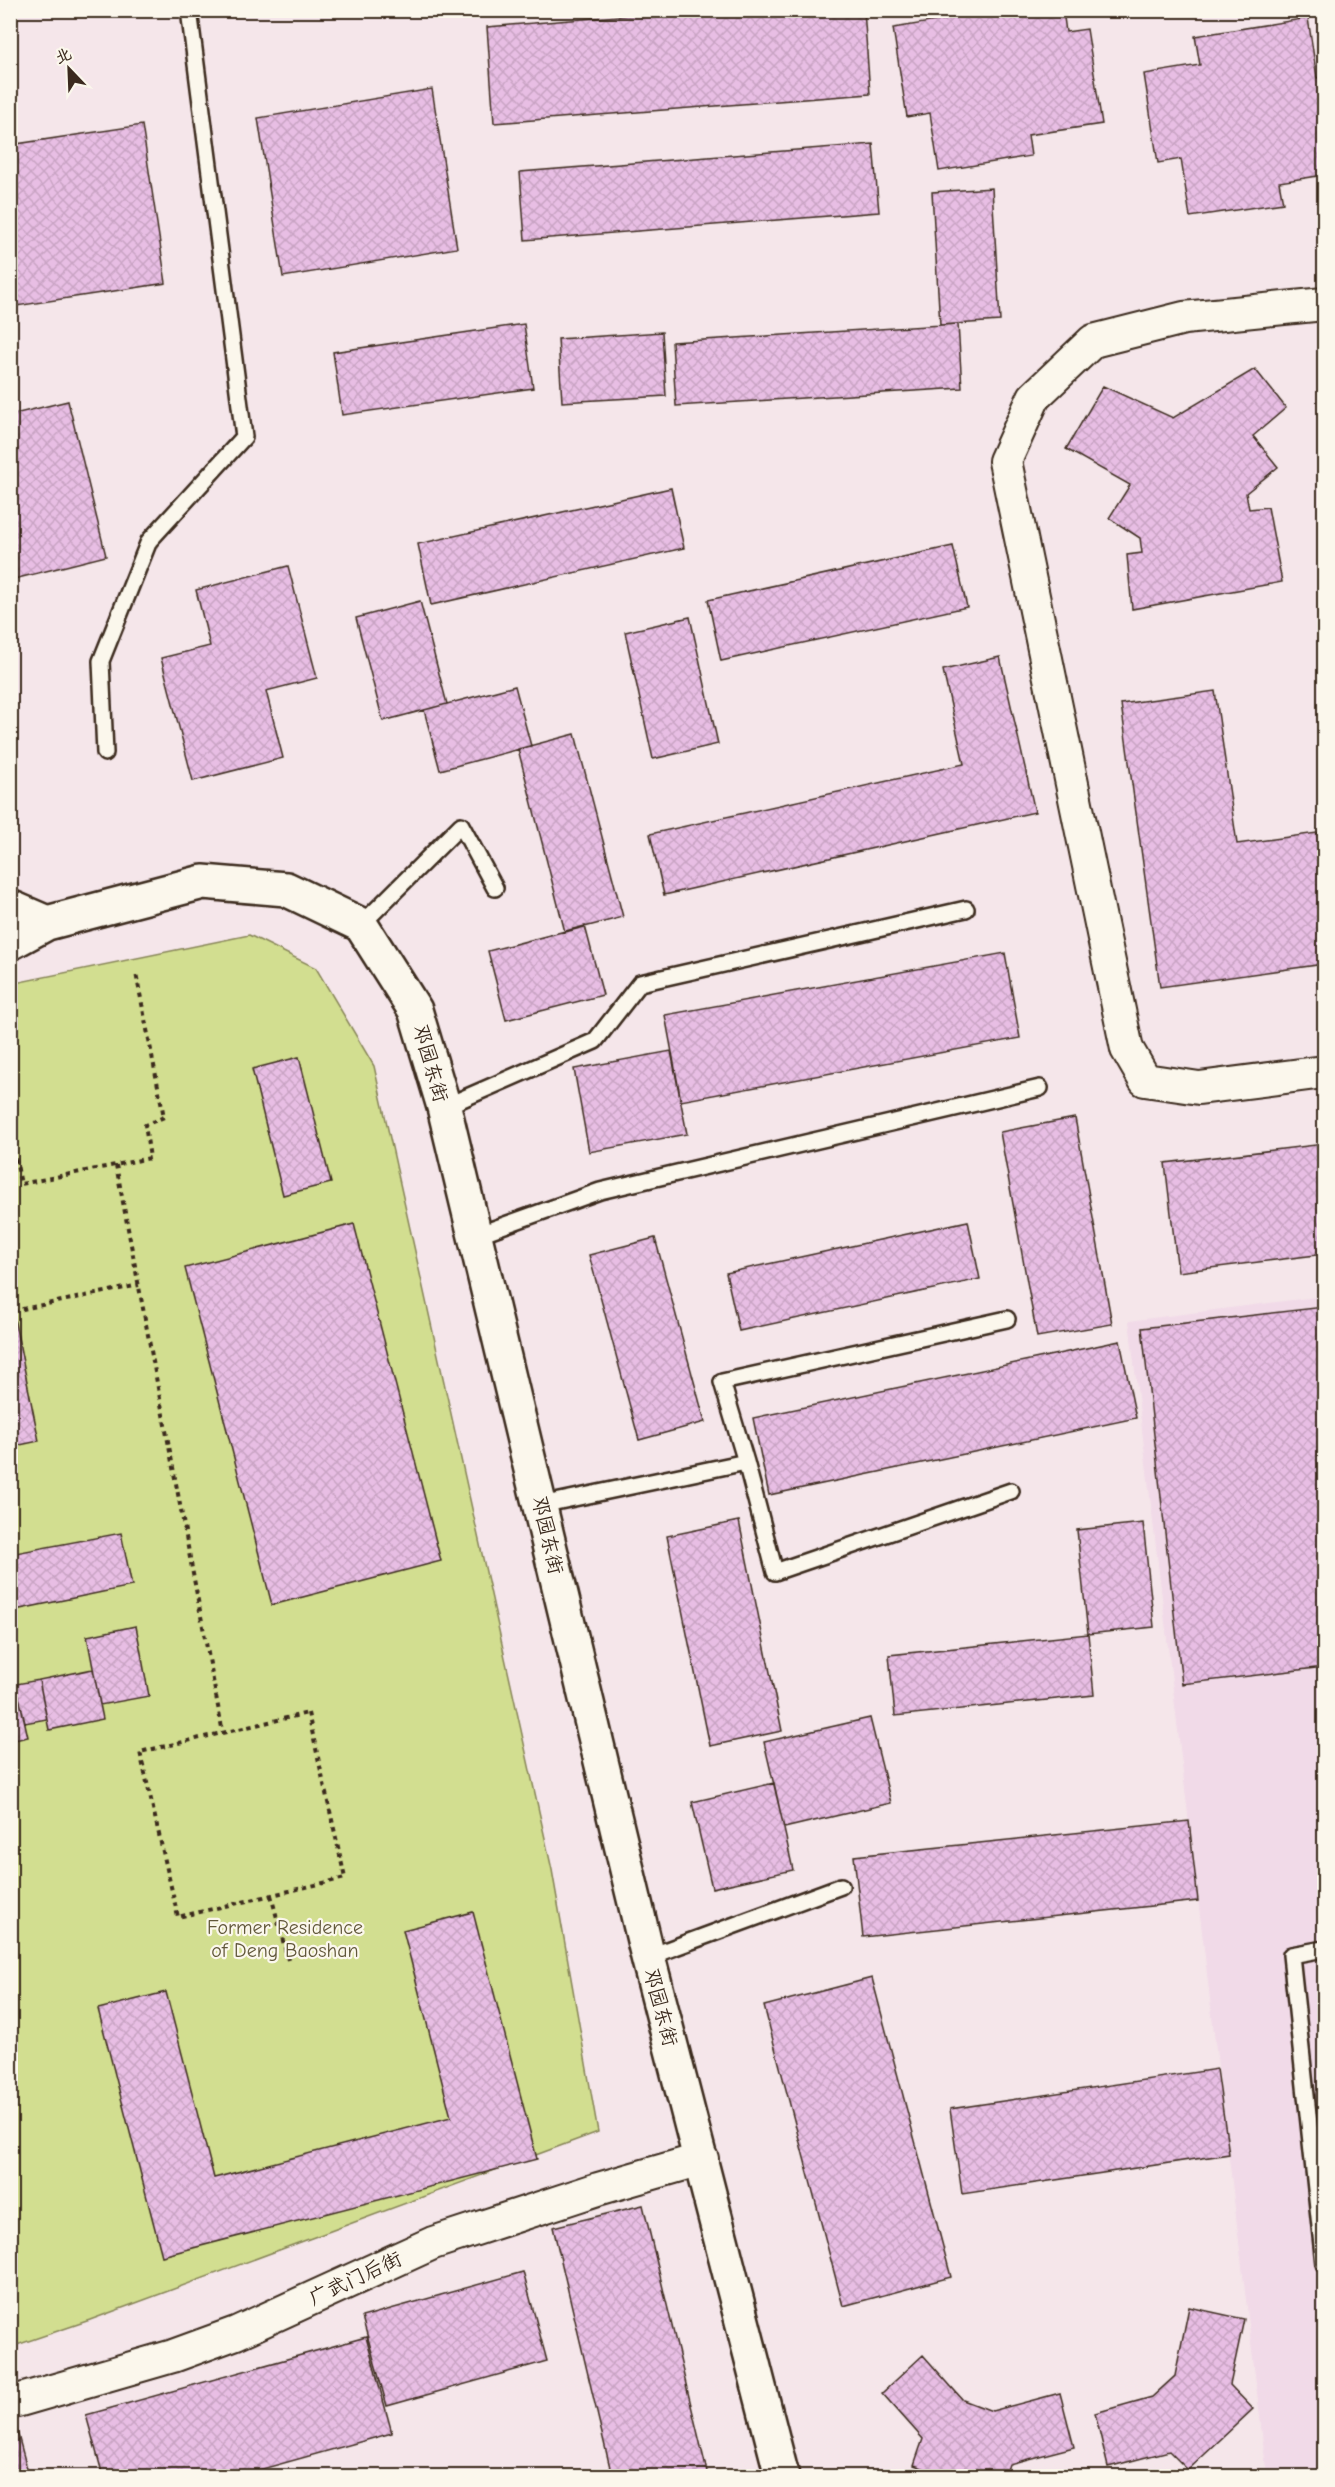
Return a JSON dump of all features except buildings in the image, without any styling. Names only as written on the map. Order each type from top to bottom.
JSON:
[{"type":"street","points":[[1324,304],[1184,318],[1093,341],[1034,397],[1005,462],[1127,1050],[1145,1080],[1199,1088],[1324,1072]]},
{"type":"street","points":[[10,943],[47,924],[203,882],[286,889],[362,925]]},
{"type":"street","points":[[10,907],[47,924]]},
{"type":"street","name":"邓园东街","points":[[362,925],[415,1010],[444,1107],[648,1957],[782,2476]]},
{"type":"street","name":"广武门后街","points":[[10,2403],[172,2356],[236,2333],[433,2243],[597,2189],[702,2159]]},
{"type":"lane","points":[[105,753],[101,661],[150,541],[244,437],[189,10]]},
{"type":"lane","points":[[362,925],[461,825],[495,888]]},
{"type":"lane","points":[[444,1107],[595,1041],[640,984],[966,909]]},
{"type":"lane","points":[[474,1236],[600,1191],[1040,1088]]},
{"type":"lane","points":[[1007,1319],[722,1382],[775,1572],[1011,1491]]},
{"type":"lane","points":[[541,1505],[746,1462]]},
{"type":"lane","points":[[648,1957],[841,1887]]},
{"type":"lane","points":[[1324,1949],[1291,1955],[1324,2264]]},
{"type":"path","points":[[10,1132],[21,1184],[150,1158],[145,1125],[164,1117],[136,973]]},
{"type":"path","points":[[116,1165],[223,1733]]},
{"type":"path","points":[[13,1311],[139,1285]]},
{"type":"path","points":[[308,1713],[345,1878],[271,1895],[178,1917],[140,1752],[308,1713]]},
{"type":"path","points":[[271,1895],[288,1960]]},
{"type":"shaded area","points":[[1324,1296],[1324,2476],[1267,2476],[1129,1321]]},
{"type":"green space","name":"Former Residence of Deng Baoshan","points":[[249,935],[316,968],[374,1066],[552,1870],[598,2132],[90,2320],[11,2347],[10,984]]}]
